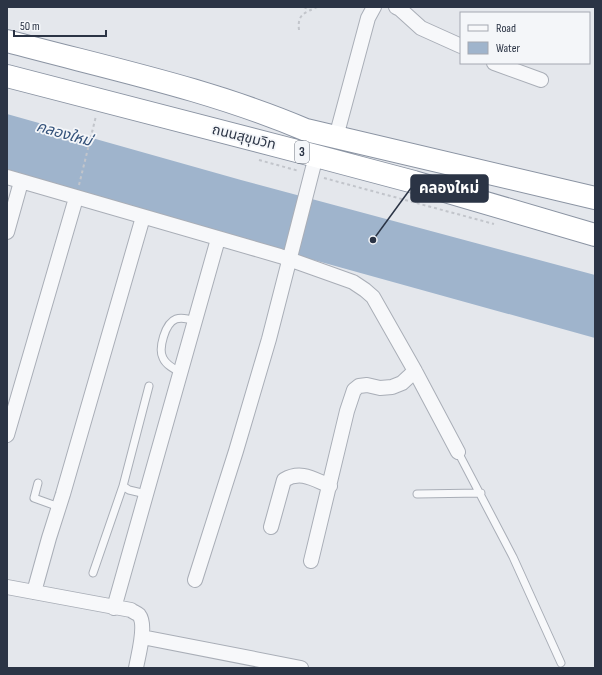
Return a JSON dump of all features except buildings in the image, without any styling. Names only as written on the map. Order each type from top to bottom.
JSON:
[{"type":"highway","name":"ถนนสุขุมวิท","points":[[7,41],[178,86],[270,114],[306,130],[595,198]]},
{"type":"highway","name":"ถนนสุขุมวิท","points":[[7,76],[414,182],[595,235]]},
{"type":"street","points":[[336,137],[368,18],[374,7]]},
{"type":"street","points":[[396,7],[420,28],[460,46]]},
{"type":"street","points":[[497,64],[541,80]]},
{"type":"street","points":[[195,580],[254,388],[290,258],[316,156]]},
{"type":"street","points":[[7,178],[218,239],[290,258],[353,282],[373,297],[415,371],[458,452]]},
{"type":"street","points":[[7,232],[21,182]]},
{"type":"street","points":[[7,435],[76,198]]},
{"type":"street","points":[[34,592],[144,217]]},
{"type":"street","points":[[114,608],[218,239]]},
{"type":"street","points":[[311,561],[347,411],[354,390],[360,386],[380,388],[392,387],[402,383],[415,371]]},
{"type":"street","points":[[271,527],[284,480],[292,476],[305,476],[330,486]]},
{"type":"street","points":[[7,587],[131,610],[139,615],[142,622],[142,637],[136,668]]},
{"type":"street","points":[[142,637],[301,668]]},
{"type":"lane","points":[[180,372],[165,362],[162,357],[161,347],[166,328],[175,319],[186,318],[195,321]]},
{"type":"lane","points":[[93,573],[123,486],[149,386]]},
{"type":"lane","points":[[458,452],[481,493],[513,557],[561,662]]},
{"type":"lane","points":[[38,483],[34,498],[59,507]]},
{"type":"lane","points":[[123,486],[129,490],[146,494]]},
{"type":"lane","points":[[417,494],[481,493]]},
{"type":"path","points":[[304,7],[310,10]]},
{"type":"path","points":[[298,30],[298,22],[304,13],[317,7]]},
{"type":"path","points":[[76,198],[96,116]]},
{"type":"water","points":[[7,114],[241,180],[595,275],[595,338],[220,234],[7,171]]},
{"type":"place","name":"คลองใหม่","points":[[373,240]]}]
